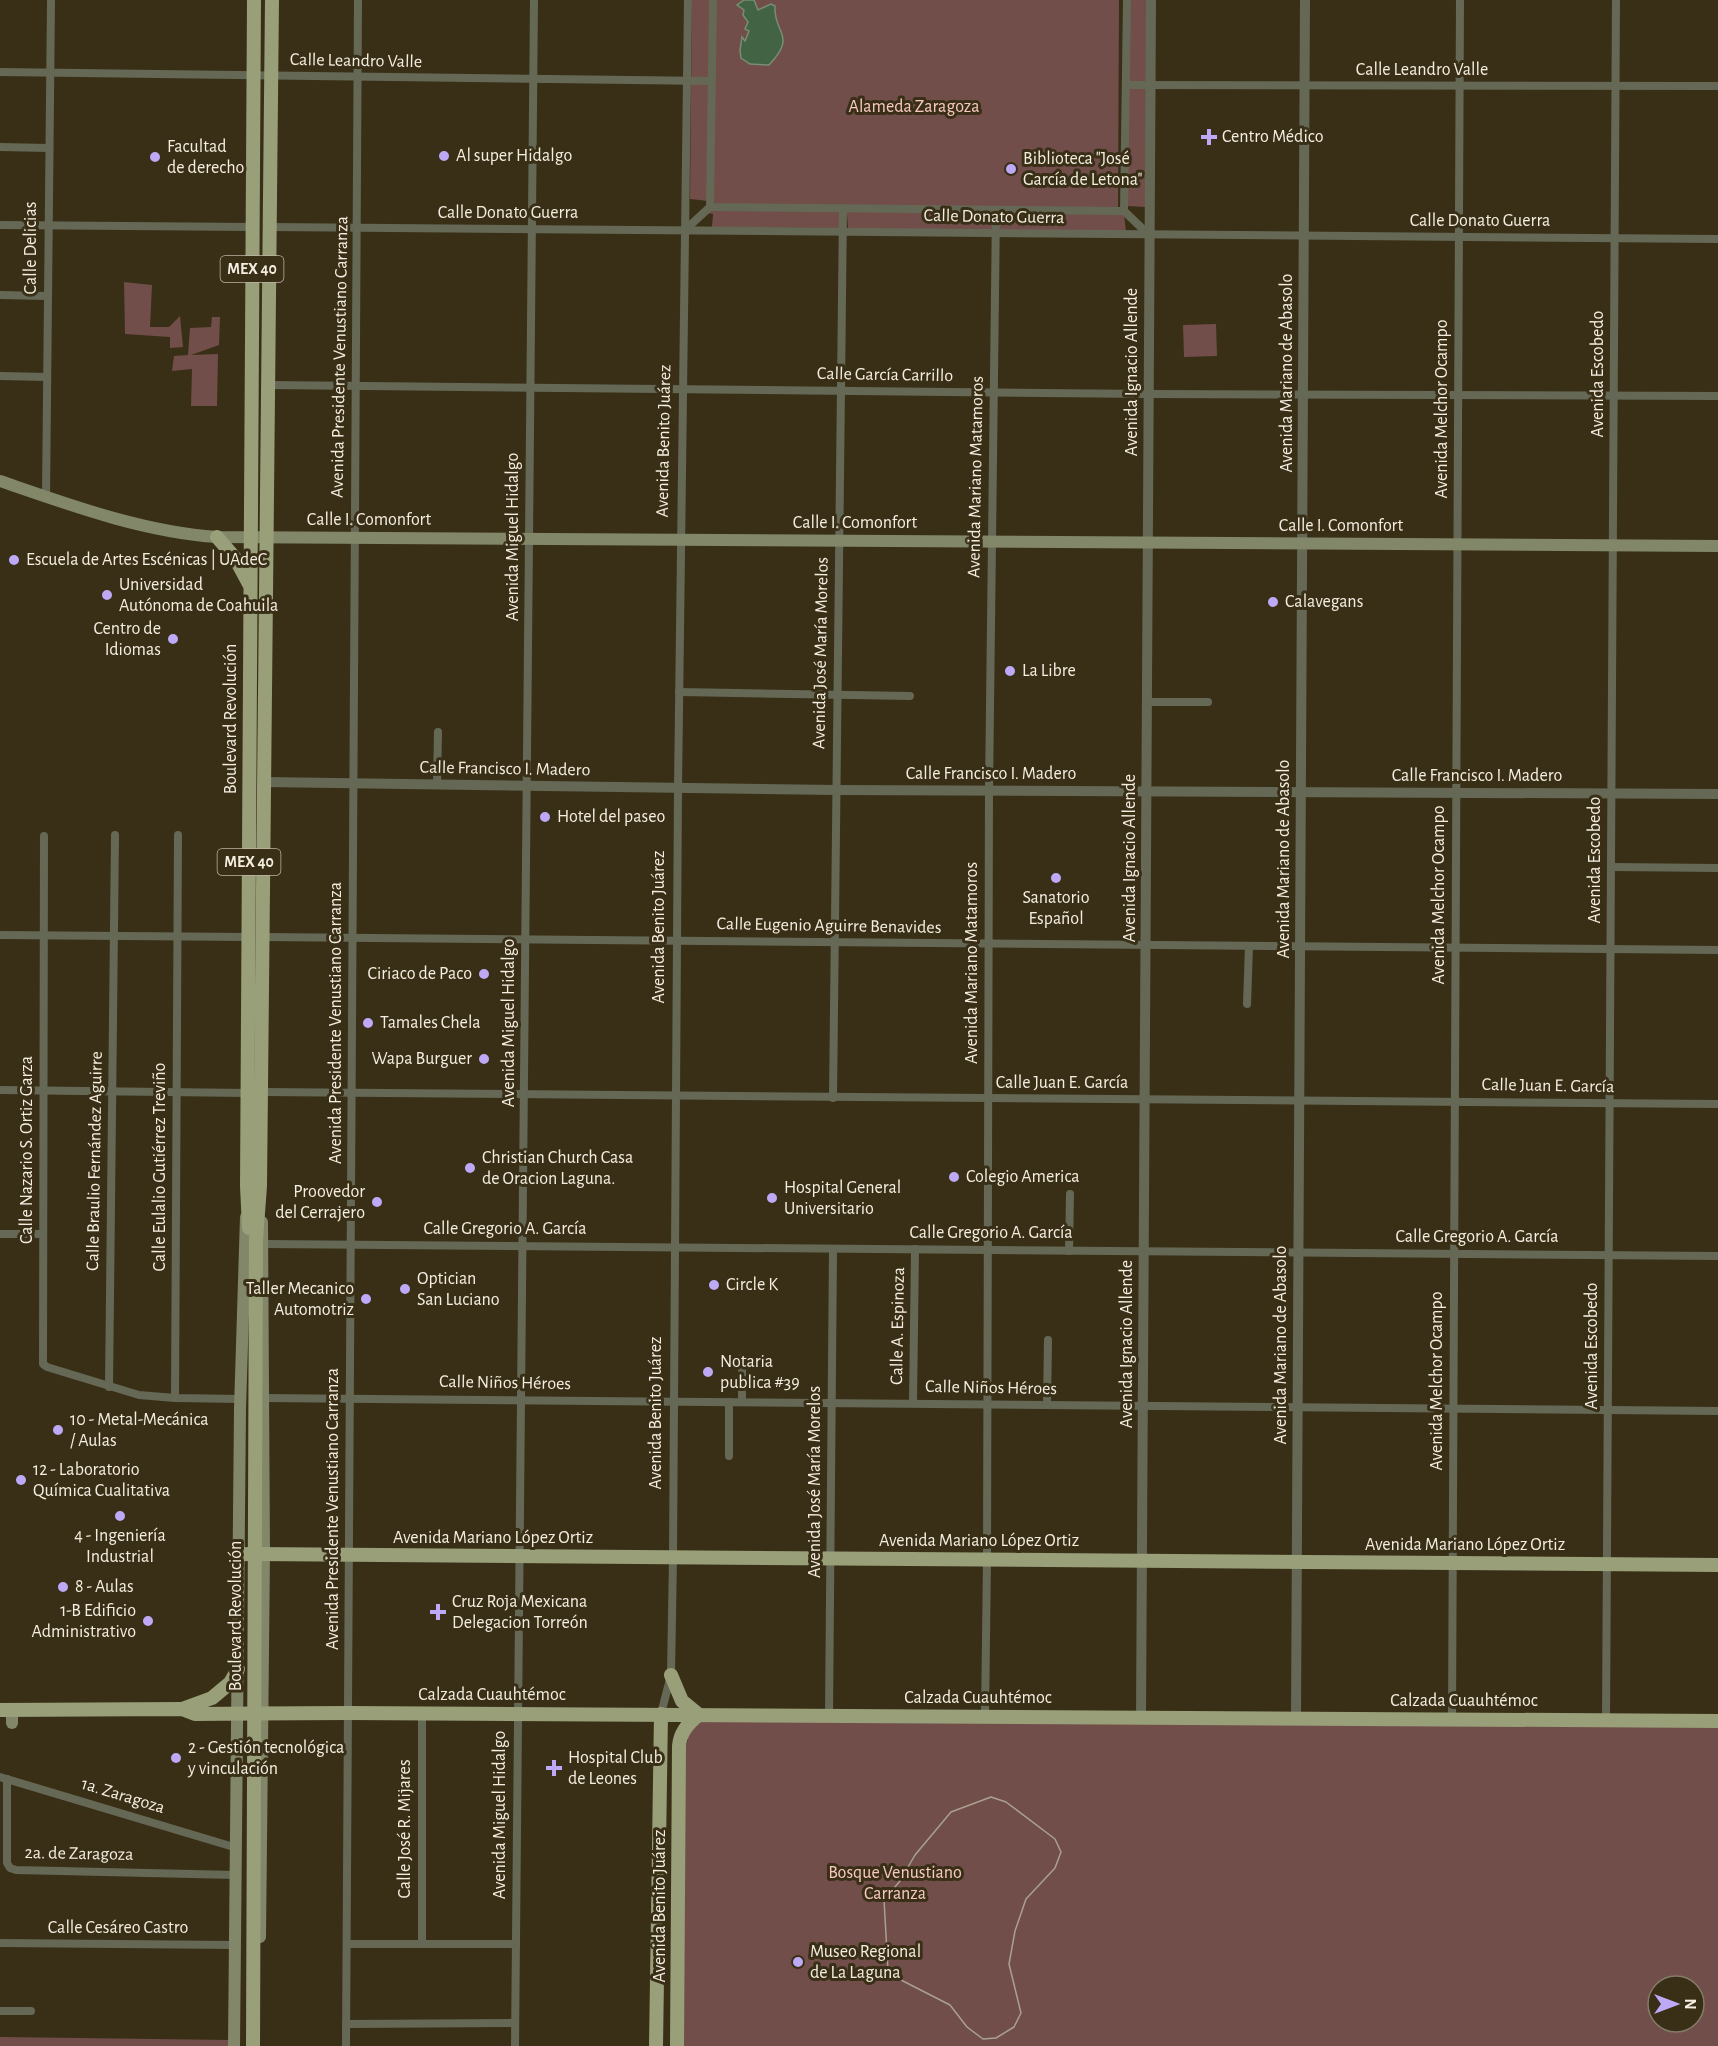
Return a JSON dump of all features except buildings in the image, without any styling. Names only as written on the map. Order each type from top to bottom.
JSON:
[{"type":"main road","name":"Boulevard Revolución","points":[[248,2046],[254,1186],[254,1092],[248,937],[254,0]]},
{"type":"main road","name":"MEX 40","points":[[254,1092],[263,937],[272,0]]},
{"type":"main road","name":"Calle I. Comonfort","points":[[0,481],[46,497],[147,526],[185,534],[217,537],[1718,546]]},
{"type":"main road","points":[[217,537],[235,558],[250,586]]},
{"type":"main road","name":"Boulevard Revolución","points":[[248,2046],[235,1945],[241,1399],[254,1186]]},
{"type":"main road","name":"MEX 40","points":[[248,2046],[261,1799],[264,1554],[263,1244],[254,1186]]},
{"type":"main road","name":"Avenida Mariano López Ortiz","points":[[239,1554],[1718,1565]]},
{"type":"main road","points":[[8,1714],[182,1709],[212,1698],[230,1683],[238,1669]]},
{"type":"main road","name":"Avenida Benito Juárez","points":[[671,1675],[682,1701],[699,1715],[692,1720],[681,1735],[679,1746],[677,2046]]},
{"type":"main road","name":"Calzada Cuauhtémoc","points":[[182,1709],[195,1714],[660,1714],[1718,1721]]},
{"type":"main road","name":"Avenida Benito Juárez","points":[[656,2046],[660,1714]]},
{"type":"main road","points":[[237,1798],[251,1793],[260,1796],[261,1799]]},
{"type":"main road","points":[[658,1947],[678,1948]]},
{"type":"street","name":"Calle Delicias","points":[[46,497],[51,0]]},
{"type":"street","name":"Avenida Presidente Venustiano Carranza","points":[[346,2046],[358,0]]},
{"type":"street","name":"Avenida Miguel Hidalgo","points":[[515,2046],[534,0]]},
{"type":"street","name":"Avenida Benito Juárez","points":[[660,1714],[671,1675],[673,1557],[678,788],[688,0]]},
{"type":"street","points":[[685,230],[710,207],[713,0]]},
{"type":"street","points":[[1127,0],[1124,211],[1149,235]]},
{"type":"street","name":"Avenida Ignacio Allende","points":[[1141,1717],[1151,0]]},
{"type":"street","name":"Avenida Mariano de Abasolo","points":[[1296,1718],[1305,0]]},
{"type":"street","name":"Avenida Melchor Ocampo","points":[[1452,1719],[1460,0]]},
{"type":"street","name":"Avenida Escobedo","points":[[1606,1720],[1616,0]]},
{"type":"street","name":"Calle Leandro Valle","points":[[0,72],[712,81]]},
{"type":"street","name":"Calle Leandro Valle","points":[[1126,86],[1718,86]]},
{"type":"street","points":[[0,147],[48,148]]},
{"type":"street","name":"Calle Donato Guerra","points":[[710,207],[1124,211]]},
{"type":"street","name":"Avenida José María Morelos","points":[[833,1098],[843,208]]},
{"type":"street","name":"Avenida Mariano Matamoros","points":[[985,1716],[989,790],[996,210]]},
{"type":"street","points":[[0,225],[252,227]]},
{"type":"street","name":"Calle Donato Guerra","points":[[270,227],[1718,239]]},
{"type":"street","points":[[0,296],[47,296]]},
{"type":"street","points":[[0,376],[46,377]]},
{"type":"street","name":"Calle García Carrillo","points":[[268,385],[1149,394],[1718,396]]},
{"type":"street","points":[[679,692],[910,696]]},
{"type":"street","points":[[1147,702],[1208,702]]},
{"type":"street","points":[[437,784],[438,732]]},
{"type":"street","name":"Calle Francisco I. Madero","points":[[264,782],[836,790],[1718,794]]},
{"type":"street","name":"Calle Braulio Fernández Aguirre","points":[[109,1387],[115,835]]},
{"type":"street","name":"Calle Eulalio Gutiérrez Treviño","points":[[176,1398],[178,835]]},
{"type":"street","name":"Calle Nazario S. Ortiz Garza","points":[[44,836],[43,1364],[109,1387]]},
{"type":"street","points":[[1611,867],[1718,868]]},
{"type":"street","points":[[0,935],[248,937]]},
{"type":"street","name":"Calle Eugenio Aguirre Benavides","points":[[263,937],[1718,950]]},
{"type":"street","points":[[1247,1004],[1249,946]]},
{"type":"street","name":"Calle Juan E. García","points":[[0,1090],[1718,1104]]},
{"type":"street","points":[[1070,1194],[1070,1251]]},
{"type":"street","points":[[0,1234],[43,1234]]},
{"type":"street","name":"Calle Gregorio A. García","points":[[263,1244],[1718,1256]]},
{"type":"street","name":"Avenida José María Morelos","points":[[830,1715],[833,1249]]},
{"type":"street","name":"Calle A. Espinoza","points":[[914,1403],[915,1249]]},
{"type":"street","points":[[1047,1405],[1048,1340]]},
{"type":"street","points":[[742,1358],[742,1402]]},
{"type":"street","points":[[109,1387],[139,1395],[241,1399]]},
{"type":"street","name":"Calle Niños Héroes","points":[[263,1398],[1718,1411]]},
{"type":"street","points":[[729,1402],[729,1456]]},
{"type":"street","name":"Calle José R. Mijares","points":[[422,1713],[422,1944]]},
{"type":"street","name":"1a. Zaragoza","points":[[4,1778],[237,1848]]},
{"type":"street","name":"2a. de Zaragoza","points":[[4,1778],[7,1863],[10,1868],[16,1870],[236,1875]]},
{"type":"street","name":"Calle Cesáreo Castro","points":[[0,1943],[235,1945]]},
{"type":"street","points":[[347,1944],[516,1944]]},
{"type":"street","points":[[0,2011],[31,2011]]},
{"type":"street","points":[[346,2024],[515,2023]]},
{"type":"green space","name":"Alameda Zaragoza","points":[[692,0],[1119,0],[1118,213],[1124,214],[1126,232],[998,231],[998,214],[992,215],[992,231],[848,228],[847,214],[839,214],[839,228],[712,227],[713,214],[708,213],[708,201],[690,199]]},
{"type":"green space","points":[[1130,0],[1148,0],[1145,207],[1127,206]]},
{"type":"green space","points":[[124,282],[152,285],[150,327],[169,327],[180,316],[183,347],[170,348],[170,337],[125,334]]},
{"type":"green space","points":[[212,317],[220,317],[219,345],[191,355],[218,354],[217,406],[191,406],[192,369],[172,371],[174,356],[188,355],[190,328],[211,327]]},
{"type":"green space","points":[[1216,324],[1217,356],[1184,357],[1183,325]]},
{"type":"green space","name":"Bosque Venustiano Carranza","points":[[706,1718],[1718,1725],[1718,2046],[679,2046],[684,1754],[688,1739],[688,1724],[699,1724]]},
{"type":"green space","points":[[0,2037],[232,2040],[232,2046],[0,2046]]},
{"type":"shaded area","points":[[744,0],[754,0],[758,10],[771,4],[775,6],[775,15],[783,40],[778,55],[769,65],[750,64],[741,58],[742,37],[745,41],[749,31],[745,29],[748,22],[743,15],[744,10],[737,5]]},
{"type":"tram line","points":[[991,1797],[1006,1802],[1055,1839],[1061,1852],[1055,1868],[1026,1899],[1015,1931],[1009,1964],[1021,2013],[1014,2027],[996,2038],[983,2039],[967,2027],[950,2005],[901,1980],[888,1970],[884,1900],[900,1881],[915,1855],[951,1812],[991,1797]]},
{"type":"place","name":"Centro Médico","points":[[1209,137]]},
{"type":"place","name":"Al super Hidalgo","points":[[444,156]]},
{"type":"place","name":"Facultad de derecho","points":[[155,157]]},
{"type":"place","name":"Biblioteca \"José García de Letona\"","points":[[1011,169]]},
{"type":"place","name":"Escuela de Artes Escénicas | UAdeC","points":[[14,560]]},
{"type":"place","name":"Universidad Autónoma de Coahuila","points":[[107,595]]},
{"type":"place","name":"Calavegans","points":[[1273,602]]},
{"type":"place","name":"Centro de Idiomas","points":[[173,639]]},
{"type":"place","name":"La Libre","points":[[1010,671]]},
{"type":"place","name":"Hotel del paseo","points":[[545,817]]},
{"type":"place","name":"Sanatorio Español","points":[[1056,878]]},
{"type":"place","name":"Ciriaco de Paco","points":[[484,974]]},
{"type":"place","name":"Tamales Chela","points":[[368,1023]]},
{"type":"place","name":"Wapa Burguer","points":[[484,1059]]},
{"type":"place","name":"Christian Church Casa de Oracion Laguna.","points":[[470,1168]]},
{"type":"place","name":"Colegio America","points":[[954,1177]]},
{"type":"place","name":"Hospital General Universitario","points":[[772,1198]]},
{"type":"place","name":"Proovedor del Cerrajero","points":[[377,1202]]},
{"type":"place","name":"Circle K","points":[[714,1285]]},
{"type":"place","name":"Optician San Luciano","points":[[405,1289]]},
{"type":"place","name":"Taller Mecanico Automotriz","points":[[366,1299]]},
{"type":"place","name":"Notaria publica #39","points":[[708,1372]]},
{"type":"place","name":"10 - Metal-Mecánica / Aulas","points":[[58,1430]]},
{"type":"place","name":"12 - Laboratorio Química Cualitativa","points":[[21,1480]]},
{"type":"place","name":"4 - Ingeniería Industrial","points":[[120,1516]]},
{"type":"place","name":"8 - Aulas","points":[[63,1587]]},
{"type":"place","name":"Cruz Roja Mexicana Delegacion Torreón","points":[[438,1612]]},
{"type":"place","name":"1-B Edificio Administrativo","points":[[148,1621]]},
{"type":"place","name":"2 - Gestión tecnológica y vinculación","points":[[176,1758]]},
{"type":"place","name":"Hospital Club de Leones","points":[[554,1768]]},
{"type":"place","name":"Museo Regional de La Laguna","points":[[798,1962]]}]
